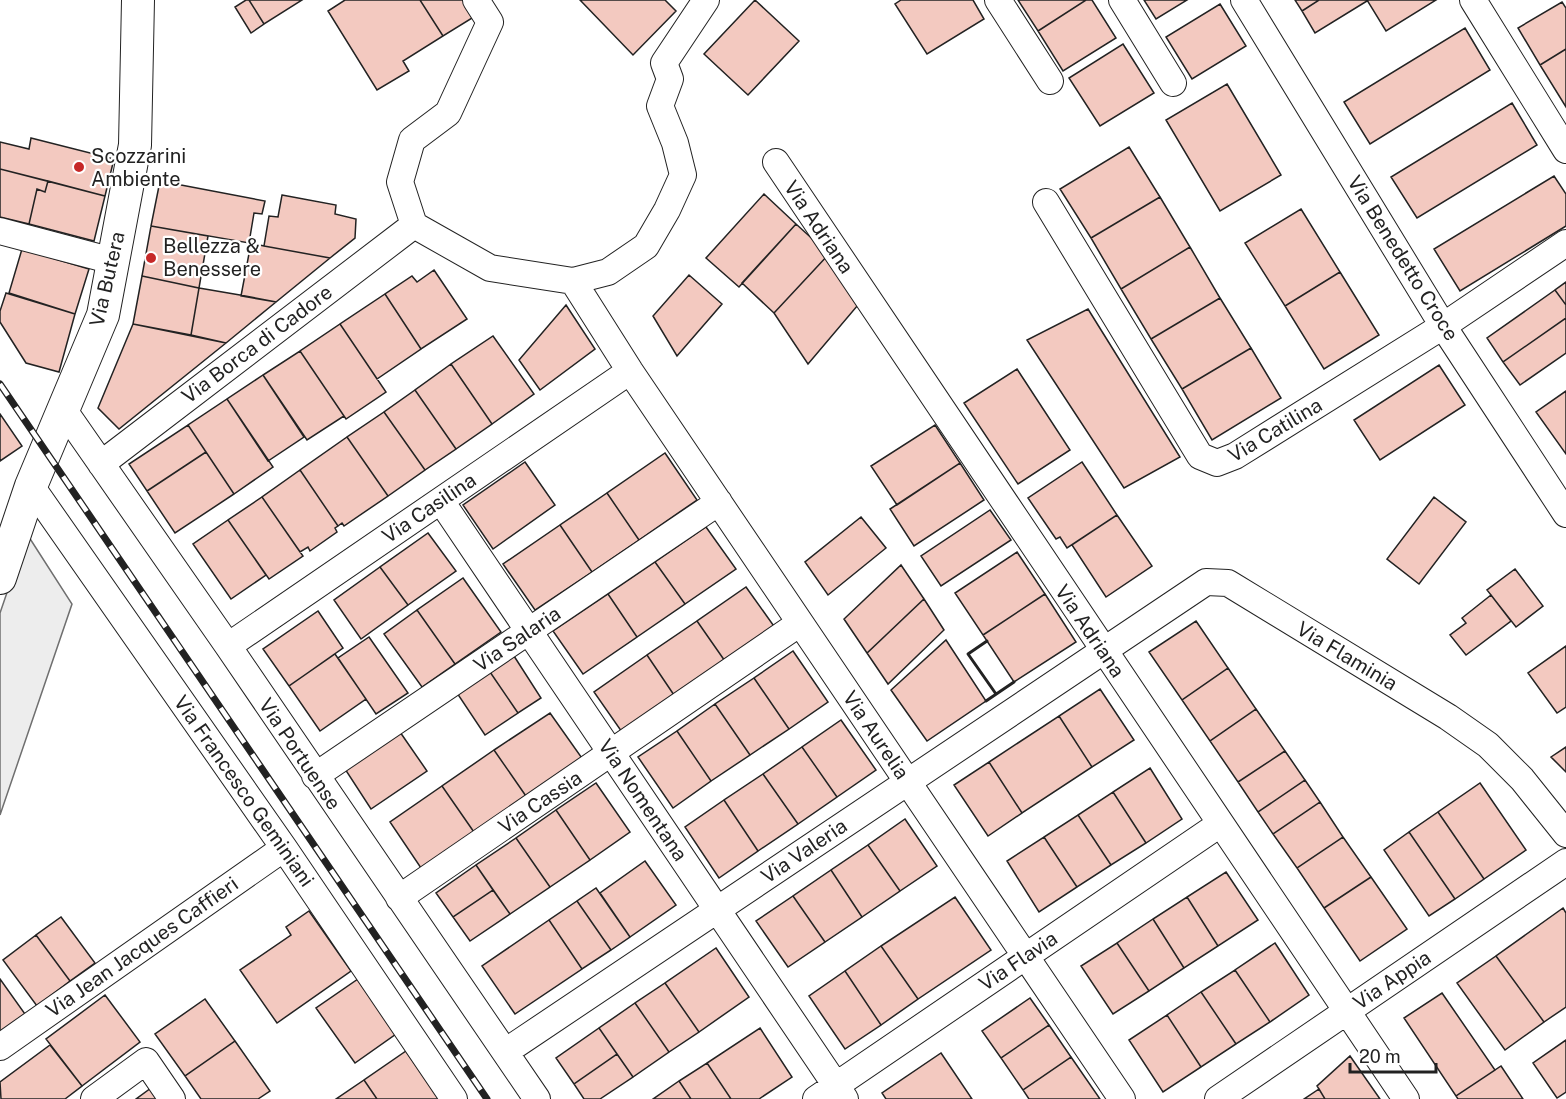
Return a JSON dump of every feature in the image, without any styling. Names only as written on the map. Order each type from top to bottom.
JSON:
[{"type":"street","name":"Via Butera","points":[[3,557],[103,315],[135,145],[138,0]]},
{"type":"street","points":[[476,0],[490,22],[481,42],[448,113],[411,140],[400,182],[414,225],[490,268],[573,281],[608,272],[646,246],[667,210],[683,175],[675,143],[660,106],[669,79],[664,63],[706,0]]},
{"type":"street","points":[[998,0],[1050,81]]},
{"type":"street","points":[[1122,0],[1173,83]]},
{"type":"street","name":"Via Benedetto Croce","points":[[1244,0],[1443,326],[1566,514]]},
{"type":"street","points":[[1473,0],[1566,150]]},
{"type":"street","name":"Via Adriana","points":[[776,162],[1406,1099]]},
{"type":"street","name":"Via Catilina","points":[[1046,202],[1200,456],[1217,463],[1235,456],[1443,326],[1566,243]]},
{"type":"street","name":"Via Borca di Cadore","points":[[100,464],[414,225]]},
{"type":"street","points":[[0,231],[113,261]]},
{"type":"street","name":"Via Aurelia","points":[[573,281],[630,371],[1122,1099]]},
{"type":"street","name":"Via Casilina","points":[[228,646],[630,371]]},
{"type":"street","name":"Via Portuense","points":[[63,409],[228,646],[537,1099]]},
{"type":"street","name":"Via Francesco Geminiani","points":[[31,486],[284,848],[454,1099]]},
{"type":"street","name":"Via Nomentana","points":[[441,501],[717,910],[832,1094]]},
{"type":"street","name":"Via Salaria","points":[[315,776],[719,502]]},
{"type":"street","name":"Via Flaminia","points":[[1103,650],[1206,582],[1228,583],[1448,717],[1488,745],[1522,779],[1566,834]]},
{"type":"street","name":"Via Cassia","points":[[399,898],[800,623]]},
{"type":"street","name":"Via Valeria","points":[[505,1052],[1103,650]]},
{"type":"street","name":"Via Flavia","points":[[832,1094],[1025,957],[1220,824]]},
{"type":"street","name":"Via Jean Jacques Caffieri","points":[[0,1047],[284,848]]},
{"type":"street","name":"Via Appia","points":[[1218,1099],[1566,862]]},
{"type":"street","points":[[94,1099],[146,1062],[172,1099]]},
{"type":"shaded area","points":[[27,534],[72,604],[0,815],[0,613]]},
{"type":"building","points":[[249,0],[264,24],[251,33],[235,7]]},
{"type":"building","points":[[249,0],[302,0],[264,24]]},
{"type":"building","points":[[345,0],[420,0],[443,36],[403,61],[409,71],[377,90],[328,11]]},
{"type":"building","points":[[420,0],[467,0],[477,15],[443,36]]},
{"type":"building","points":[[580,0],[665,0],[676,11],[633,55]]},
{"type":"building","points":[[755,0],[799,41],[748,95],[704,54]]},
{"type":"building","points":[[901,0],[973,0],[984,19],[927,54],[895,4]]},
{"type":"building","points":[[1018,0],[1086,0],[1038,31]]},
{"type":"building","points":[[1086,0],[1092,0],[1116,38],[1063,71],[1038,31]]},
{"type":"building","points":[[1144,0],[1187,0],[1156,19]]},
{"type":"building","points":[[1295,0],[1319,0],[1302,11]]},
{"type":"building","points":[[1319,0],[1367,1],[1315,33],[1302,11]]},
{"type":"building","points":[[1367,0],[1436,0],[1386,31]]},
{"type":"building","points":[[1562,2],[1566,8],[1566,49],[1540,65],[1518,28]]},
{"type":"building","points":[[1220,4],[1246,46],[1192,79],[1166,37]]},
{"type":"building","points":[[1465,28],[1490,70],[1370,144],[1344,102]]},
{"type":"building","points":[[1123,44],[1154,93],[1100,126],[1069,78]]},
{"type":"building","points":[[1566,49],[1566,107],[1540,65]]},
{"type":"building","points":[[1227,84],[1281,175],[1220,211],[1166,120]]},
{"type":"building","points":[[1512,103],[1537,145],[1417,218],[1391,177]]},
{"type":"building","points":[[31,138],[114,159],[105,196],[0,169],[0,142],[29,149]]},
{"type":"building","points":[[1129,147],[1160,197],[1091,238],[1060,189]]},
{"type":"building","points":[[0,169],[48,181],[45,192],[37,189],[29,224],[0,217]]},
{"type":"building","points":[[1554,176],[1566,194],[1566,226],[1460,291],[1434,249]]},
{"type":"building","points":[[48,181],[105,196],[94,241],[29,224],[37,189],[45,192]]},
{"type":"building","points":[[160,181],[265,201],[262,214],[254,213],[249,243],[151,226]]},
{"type":"building","points":[[764,194],[796,224],[739,287],[706,258]]},
{"type":"building","points":[[282,195],[336,205],[335,214],[356,219],[355,238],[330,258],[264,246],[269,216],[278,217]]},
{"type":"building","points":[[1160,197],[1190,247],[1121,289],[1091,238]]},
{"type":"building","points":[[1301,209],[1340,272],[1285,306],[1245,243]]},
{"type":"building","points":[[796,224],[829,254],[774,313],[742,283]]},
{"type":"building","points":[[151,226],[208,236],[199,288],[142,276]]},
{"type":"building","points":[[251,243],[330,258],[276,302],[241,296]]},
{"type":"building","points":[[1190,247],[1220,298],[1151,339],[1121,289]]},
{"type":"building","points":[[22,249],[89,269],[75,314],[9,293]]},
{"type":"building","points":[[829,254],[858,305],[808,364],[774,313]]},
{"type":"building","points":[[434,270],[467,319],[421,349],[385,294],[412,276],[417,282]]},
{"type":"building","points":[[1340,272],[1379,335],[1324,369],[1285,306]]},
{"type":"building","points":[[689,275],[722,304],[677,356],[653,316]]},
{"type":"building","points":[[142,276],[199,288],[191,335],[133,324]]},
{"type":"building","points":[[1566,282],[1566,305],[1555,290]]},
{"type":"building","points":[[199,288],[276,302],[226,343],[191,335]]},
{"type":"building","points":[[1555,290],[1566,305],[1566,318],[1503,362],[1487,338]]},
{"type":"building","points":[[6,293],[75,314],[59,372],[26,363],[0,322],[0,311]]},
{"type":"building","points":[[385,294],[421,349],[377,379],[340,324]]},
{"type":"building","points":[[1220,298],[1251,348],[1182,389],[1151,339]]},
{"type":"building","points":[[566,305],[595,349],[540,390],[519,360]]},
{"type":"building","points":[[1088,309],[1180,457],[1124,488],[1027,340]]},
{"type":"building","points":[[1566,318],[1566,353],[1520,385],[1503,362]]},
{"type":"building","points":[[133,324],[226,343],[119,429],[98,408]]},
{"type":"building","points":[[340,324],[386,392],[346,419],[300,351]]},
{"type":"building","points":[[493,336],[534,394],[492,424],[451,364]]},
{"type":"building","points":[[1251,348],[1281,398],[1212,440],[1182,389]]},
{"type":"building","points":[[300,351],[344,416],[307,440],[263,375]]},
{"type":"building","points":[[451,364],[492,424],[456,449],[415,390]]},
{"type":"building","points":[[1439,365],[1465,405],[1380,460],[1354,420]]},
{"type":"building","points":[[1017,369],[1070,450],[1018,484],[964,403]]},
{"type":"building","points":[[263,375],[304,437],[268,461],[227,399]]},
{"type":"building","points":[[415,390],[456,449],[425,470],[384,412]]},
{"type":"building","points":[[1566,391],[1566,454],[1536,412]]},
{"type":"building","points":[[227,399],[273,467],[234,494],[188,425]]},
{"type":"building","points":[[384,412],[425,470],[388,496],[347,437]]},
{"type":"building","points":[[0,414],[22,446],[0,461]]},
{"type":"building","points":[[188,425],[206,452],[147,491],[129,464]]},
{"type":"building","points":[[935,425],[960,463],[897,505],[871,466]]},
{"type":"building","points":[[347,437],[388,496],[344,526],[342,523],[338,526],[300,470]]},
{"type":"building","points":[[206,452],[234,494],[175,533],[147,491]]},
{"type":"building","points":[[665,453],[697,500],[639,540],[607,493]]},
{"type":"building","points":[[525,462],[555,505],[493,549],[463,505]]},
{"type":"building","points":[[1082,462],[1117,515],[1067,548],[1060,537],[1056,539],[1028,498]]},
{"type":"building","points":[[960,463],[984,500],[914,546],[890,509]]},
{"type":"building","points":[[300,470],[338,526],[335,528],[337,532],[310,551],[308,547],[300,552],[262,497]]},
{"type":"building","points":[[607,493],[639,540],[592,572],[560,525]]},
{"type":"building","points":[[262,497],[303,556],[269,579],[228,520]]},
{"type":"building","points":[[1434,497],[1466,522],[1419,584],[1387,559]]},
{"type":"building","points":[[990,510],[1011,540],[941,586],[921,556]]},
{"type":"building","points":[[1117,515],[1152,566],[1106,597],[1072,545]]},
{"type":"building","points":[[861,517],[886,548],[828,595],[805,562]]},
{"type":"building","points":[[228,520],[266,575],[231,599],[193,544]]},
{"type":"building","points":[[560,525],[592,572],[535,610],[503,564]]},
{"type":"building","points":[[706,527],[736,569],[685,604],[655,562]]},
{"type":"building","points":[[428,533],[456,571],[408,605],[380,567]]},
{"type":"building","points":[[1017,552],[1045,594],[983,635],[955,593]]},
{"type":"building","points":[[655,562],[685,604],[637,637],[608,594]]},
{"type":"building","points":[[901,565],[924,599],[867,653],[844,619]]},
{"type":"building","points":[[380,567],[408,605],[361,639],[334,600]]},
{"type":"building","points":[[1515,569],[1543,606],[1516,627],[1487,590]]},
{"type":"building","points":[[463,578],[501,632],[455,664],[417,610]]},
{"type":"building","points":[[746,587],[776,629],[727,664],[697,621]]},
{"type":"building","points":[[608,594],[637,637],[583,674],[553,631]]},
{"type":"building","points":[[1045,594],[1076,642],[1014,682],[983,635]]},
{"type":"building","points":[[1491,595],[1511,621],[1466,655],[1450,635],[1466,623],[1462,618]]},
{"type":"building","points":[[924,599],[944,630],[888,684],[867,653]]},
{"type":"building","points":[[417,610],[455,664],[422,687],[384,634]]},
{"type":"building","points":[[318,611],[343,648],[289,686],[263,649]]},
{"type":"building","points":[[697,621],[727,664],[676,698],[647,655]]},
{"type":"building","points":[[1196,621],[1228,668],[1182,700],[1149,652]]},
{"type":"building","points":[[369,637],[408,693],[376,714],[338,658]]},
{"type":"building","points":[[946,640],[986,701],[927,741],[891,690]]},
{"type":"building","points":[[1566,646],[1566,707],[1557,713],[1528,673]]},
{"type":"building","points":[[793,651],[828,702],[789,729],[754,678]]},
{"type":"building","points":[[335,654],[366,699],[320,731],[289,686]]},
{"type":"building","points":[[647,655],[676,698],[624,735],[594,692]]},
{"type":"building","points":[[514,656],[541,698],[518,713],[490,672]]},
{"type":"building","points":[[1228,668],[1256,709],[1210,741],[1182,700]]},
{"type":"building","points":[[490,672],[518,713],[485,735],[457,693]]},
{"type":"building","points":[[754,678],[789,729],[750,755],[715,704]]},
{"type":"building","points":[[1100,689],[1134,740],[1092,767],[1059,716]]},
{"type":"building","points":[[715,704],[750,755],[711,781],[677,731]]},
{"type":"building","points":[[1256,709],[1285,751],[1238,782],[1210,741]]},
{"type":"building","points":[[550,713],[584,761],[528,799],[494,750]]},
{"type":"building","points":[[1059,716],[1092,767],[1022,813],[989,762]]},
{"type":"building","points":[[841,720],[876,770],[837,797],[802,747]]},
{"type":"building","points":[[677,731],[711,781],[673,808],[638,757]]},
{"type":"building","points":[[400,732],[427,771],[371,809],[345,769]]},
{"type":"building","points":[[802,747],[837,797],[798,824],[763,774]]},
{"type":"building","points":[[1566,747],[1566,772],[1551,757]]},
{"type":"building","points":[[494,750],[528,799],[476,835],[442,786]]},
{"type":"building","points":[[1285,751],[1305,780],[1258,812],[1238,782]]},
{"type":"building","points":[[989,762],[1022,813],[988,836],[954,785]]},
{"type":"building","points":[[1150,768],[1182,819],[1146,843],[1113,792]]},
{"type":"building","points":[[763,774],[798,824],[758,851],[724,800]]},
{"type":"building","points":[[1305,780],[1320,802],[1273,834],[1258,812]]},
{"type":"building","points":[[596,783],[630,832],[590,860],[556,810]]},
{"type":"building","points":[[1480,783],[1526,850],[1484,879],[1438,812]]},
{"type":"building","points":[[442,786],[476,835],[423,871],[390,822]]},
{"type":"building","points":[[1113,792],[1146,843],[1111,865],[1078,815]]},
{"type":"building","points":[[724,800],[758,851],[719,878],[685,827]]},
{"type":"building","points":[[1320,802],[1343,837],[1297,868],[1273,834]]},
{"type":"building","points":[[556,810],[590,860],[550,887],[516,838]]},
{"type":"building","points":[[1438,812],[1484,879],[1455,899],[1409,832]]},
{"type":"building","points":[[1078,815],[1111,865],[1077,887],[1044,837]]},
{"type":"building","points":[[905,819],[937,866],[900,891],[868,845]]},
{"type":"building","points":[[1409,832],[1455,899],[1429,916],[1384,850]]},
{"type":"building","points":[[1044,837],[1077,887],[1039,912],[1007,861]]},
{"type":"building","points":[[1343,837],[1371,877],[1324,908],[1297,868]]},
{"type":"building","points":[[516,838],[550,887],[510,914],[476,865]]},
{"type":"building","points":[[868,845],[900,891],[862,917],[831,870]]},
{"type":"building","points":[[645,861],[676,905],[630,937],[600,893]]},
{"type":"building","points":[[476,865],[493,890],[453,917],[436,893]]},
{"type":"building","points":[[831,870],[862,917],[825,942],[793,896]]},
{"type":"building","points":[[1226,872],[1258,920],[1218,946],[1187,897]]},
{"type":"building","points":[[1371,877],[1407,929],[1360,961],[1324,908]]},
{"type":"building","points":[[596,888],[630,937],[611,950],[577,901]]},
{"type":"building","points":[[493,890],[510,914],[470,941],[453,917]]},
{"type":"building","points":[[793,896],[825,942],[788,967],[756,921]]},
{"type":"building","points":[[955,897],[991,950],[918,999],[881,946]]},
{"type":"building","points":[[1187,897],[1218,946],[1184,968],[1153,919]]},
{"type":"building","points":[[577,901],[611,950],[582,969],[549,920]]},
{"type":"building","points":[[1563,908],[1566,913],[1566,1007],[1544,1022],[1496,956]]},
{"type":"building","points":[[309,911],[351,971],[277,1023],[240,970],[291,935],[286,927]]},
{"type":"building","points":[[61,917],[95,963],[70,981],[36,935]]},
{"type":"building","points":[[1153,919],[1184,968],[1149,991],[1117,943]]},
{"type":"building","points":[[549,920],[582,969],[515,1014],[482,966]]},
{"type":"building","points":[[36,935],[70,981],[37,1006],[3,960]]},
{"type":"building","points":[[1117,943],[1149,991],[1113,1014],[1081,966]]},
{"type":"building","points":[[1275,943],[1309,995],[1270,1022],[1235,970]]},
{"type":"building","points":[[881,946],[918,999],[881,1025],[845,971]]},
{"type":"building","points":[[716,948],[749,997],[699,1032],[665,983]]},
{"type":"building","points":[[1496,956],[1544,1022],[1505,1050],[1457,983]]},
{"type":"building","points":[[1235,970],[1270,1022],[1236,1044],[1201,992]]},
{"type":"building","points":[[845,971],[881,1025],[845,1049],[809,996]]},
{"type":"building","points":[[0,979],[25,1014],[0,1032]]},
{"type":"building","points":[[358,979],[396,1034],[355,1063],[316,1008]]},
{"type":"building","points":[[665,983],[699,1032],[669,1052],[635,1003]]},
{"type":"building","points":[[1201,992],[1236,1044],[1201,1067],[1167,1015]]},
{"type":"building","points":[[1442,993],[1495,1070],[1456,1096],[1404,1018]]},
{"type":"building","points":[[105,995],[140,1042],[82,1086],[46,1039]]},
{"type":"building","points":[[1030,998],[1049,1025],[1001,1058],[982,1031]]},
{"type":"building","points":[[205,999],[235,1041],[185,1076],[155,1034]]},
{"type":"building","points":[[635,1003],[669,1052],[633,1077],[599,1028]]},
{"type":"building","points":[[1167,1015],[1201,1067],[1163,1092],[1129,1040]]},
{"type":"building","points":[[1049,1025],[1071,1057],[1023,1090],[1001,1058]]},
{"type":"building","points":[[599,1028],[617,1054],[574,1084],[556,1058]]},
{"type":"building","points":[[760,1028],[792,1077],[759,1099],[731,1099],[707,1063]]},
{"type":"building","points":[[1566,1040],[1566,1092],[1557,1098],[1533,1063]]},
{"type":"building","points":[[235,1041],[270,1091],[258,1099],[201,1099],[185,1076]]},
{"type":"building","points":[[50,1045],[82,1086],[65,1099],[1,1099],[0,1082]]},
{"type":"building","points":[[406,1051],[439,1099],[377,1099],[364,1080]]},
{"type":"building","points":[[941,1053],[972,1099],[886,1099],[882,1093]]},
{"type":"building","points":[[617,1054],[633,1077],[600,1099],[584,1099],[574,1084]]},
{"type":"building","points":[[1350,1056],[1380,1099],[1325,1099],[1317,1086]]},
{"type":"building","points":[[1071,1057],[1100,1099],[1029,1099],[1023,1090]]},
{"type":"building","points":[[707,1063],[731,1099],[691,1099],[679,1081]]},
{"type":"building","points":[[1501,1066],[1523,1099],[1458,1099],[1456,1096]]},
{"type":"building","points":[[364,1080],[377,1099],[336,1099]]},
{"type":"building","points":[[679,1081],[691,1099],[653,1099]]},
{"type":"building","points":[[151,1088],[159,1099],[136,1099]]},
{"type":"building","points":[[1319,1089],[1325,1099],[1304,1099]]},
{"type":"railway","points":[[0,384],[487,1099]]},
{"type":"wall","points":[[987,641],[968,654],[996,694]]},
{"type":"wall","points":[[986,701],[1014,682]]},
{"type":"place","name":"Scozzarini Ambiente","points":[[79,167]]},
{"type":"place","name":"Bellezza & Benessere","points":[[151,258]]}]
